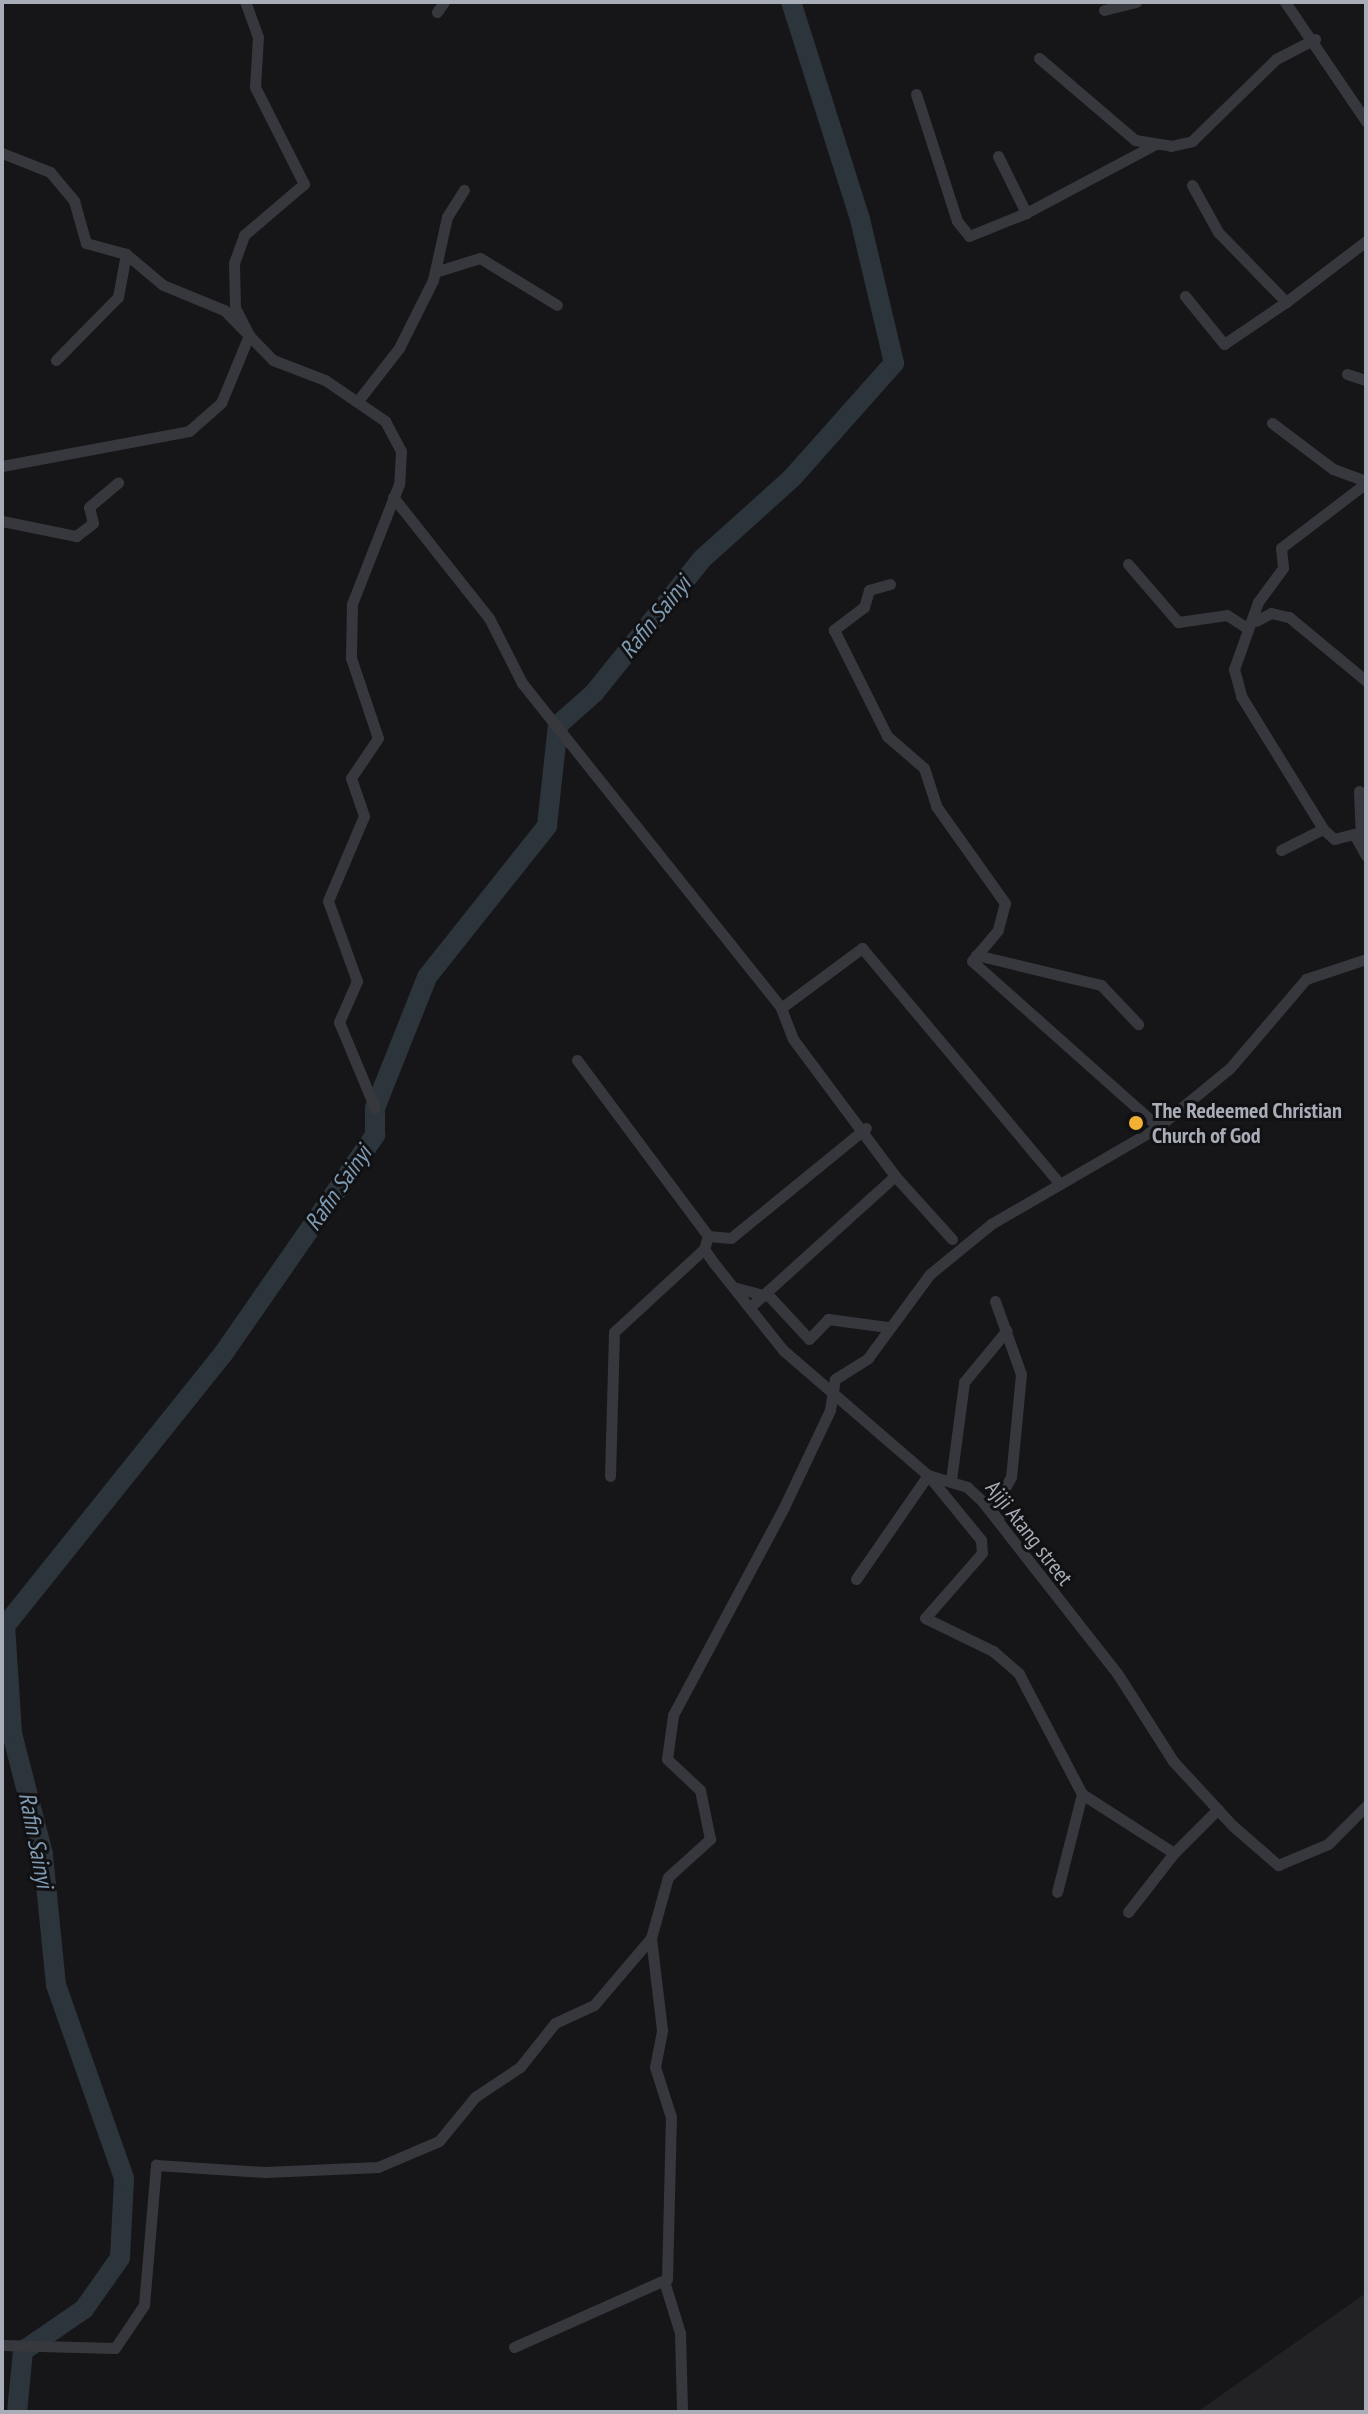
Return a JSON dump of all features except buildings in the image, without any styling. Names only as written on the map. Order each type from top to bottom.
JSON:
[{"type":"street","points":[[2,466],[189,431],[221,403],[249,335],[235,307],[234,263],[244,235],[304,184],[255,87],[258,37],[245,2]]},
{"type":"street","points":[[1104,10],[1136,2]]},
{"type":"street","points":[[1285,2],[1315,39],[1366,121]]},
{"type":"street","points":[[1039,58],[1135,140],[1157,144],[1192,141],[1276,59],[1315,39]]},
{"type":"street","points":[[916,94],[957,221],[969,236],[1026,213],[1157,144]]},
{"type":"street","points":[[2,153],[56,178],[74,201],[86,243],[126,254],[163,285],[224,310],[273,360],[357,402],[385,421],[401,451],[393,497],[352,604],[351,658],[378,738],[351,778],[364,816],[328,901],[357,981],[339,1022],[375,1108]]},
{"type":"street","points":[[998,156],[1026,213]]},
{"type":"street","points":[[1192,185],[1218,232],[1286,302]]},
{"type":"street","points":[[357,402],[399,348],[435,272],[447,217],[464,190]]},
{"type":"street","points":[[1185,296],[1224,344],[1286,302],[1366,241]]},
{"type":"street","points":[[56,360],[118,297],[126,254]]},
{"type":"street","points":[[435,272],[480,258],[557,305]]},
{"type":"street","points":[[1347,374],[1366,380]]},
{"type":"street","points":[[1272,423],[1333,469],[1366,482]]},
{"type":"street","points":[[1361,839],[1334,839],[1323,829],[1241,696],[1235,652],[1252,625],[1258,602],[1283,568],[1281,548],[1366,482]]},
{"type":"street","points":[[2,521],[76,536],[93,523],[89,507],[118,483]]},
{"type":"street","points":[[393,497],[489,618],[522,683],[781,1008],[793,1039],[866,1128],[895,1176],[952,1239]]},
{"type":"street","points":[[1128,564],[1178,622],[1227,615],[1252,625]]},
{"type":"street","points":[[890,584],[869,590],[864,607],[834,630],[887,736],[924,768],[936,806],[1005,903],[998,930],[972,961],[987,980],[1158,1127]]},
{"type":"street","points":[[1252,625],[1271,613],[1289,617],[1366,681]]},
{"type":"street","points":[[1359,791],[1361,839],[1366,856]]},
{"type":"street","points":[[1281,850],[1323,829]]},
{"type":"street","points":[[781,1008],[862,948],[1060,1184]]},
{"type":"street","points":[[976,955],[1101,985],[1138,1024]]},
{"type":"street","points":[[682,2412],[680,2333],[664,2281],[671,2117],[655,2067],[662,2030],[651,1938],[668,1877],[713,1827],[700,1790],[667,1759],[673,1715],[784,1507],[833,1394],[835,1379],[868,1358],[887,1327],[958,1251],[1060,1184],[1158,1127],[1230,1068],[1306,979],[1366,959]]},
{"type":"street","points":[[577,1060],[708,1236],[731,1238],[866,1128]]},
{"type":"street","points":[[750,1307],[770,1297],[895,1176]]},
{"type":"street","points":[[610,1476],[614,1332],[704,1249],[708,1236]]},
{"type":"street","name":"Ajiji Atang street","points":[[704,1249],[783,1350],[928,1475],[951,1480],[982,1501],[1117,1673],[1173,1761],[1218,1809],[1278,1865],[1328,1844],[1366,1806]]},
{"type":"street","points":[[737,1288],[770,1297],[809,1339],[828,1319],[887,1327]]},
{"type":"street","points":[[995,1301],[1021,1374],[1011,1477],[995,1505],[1004,1532]]},
{"type":"street","points":[[951,1480],[964,1382],[1007,1330]]},
{"type":"street","points":[[856,1579],[928,1475],[981,1540],[982,1553],[925,1618],[993,1651],[1019,1674],[1082,1794],[1174,1853]]},
{"type":"street","points":[[1057,1892],[1082,1794]]},
{"type":"street","points":[[1128,1912],[1174,1853],[1218,1809]]},
{"type":"street","points":[[2,2345],[115,2348],[144,2305],[156,2165],[265,2172],[378,2167],[439,2141],[475,2097],[520,2067],[555,2023],[594,2005],[651,1938]]},
{"type":"street","points":[[514,2347],[664,2281]]},
{"type":"shaded area","points":[[1366,2293],[1366,2412],[1197,2412]]},
{"type":"waterway","name":"Rafin Sainyi","points":[[17,2412],[23,2351],[84,2309],[120,2258],[124,2178],[56,1985],[43,1854],[12,1733],[5,1626],[223,1354],[375,1135],[375,1108],[427,977],[547,826],[558,725],[594,693],[702,559],[792,478],[894,363],[860,219],[791,2]]},
{"type":"place","name":"The Redeemed Christian Church of God","points":[[1136,1123]]}]
